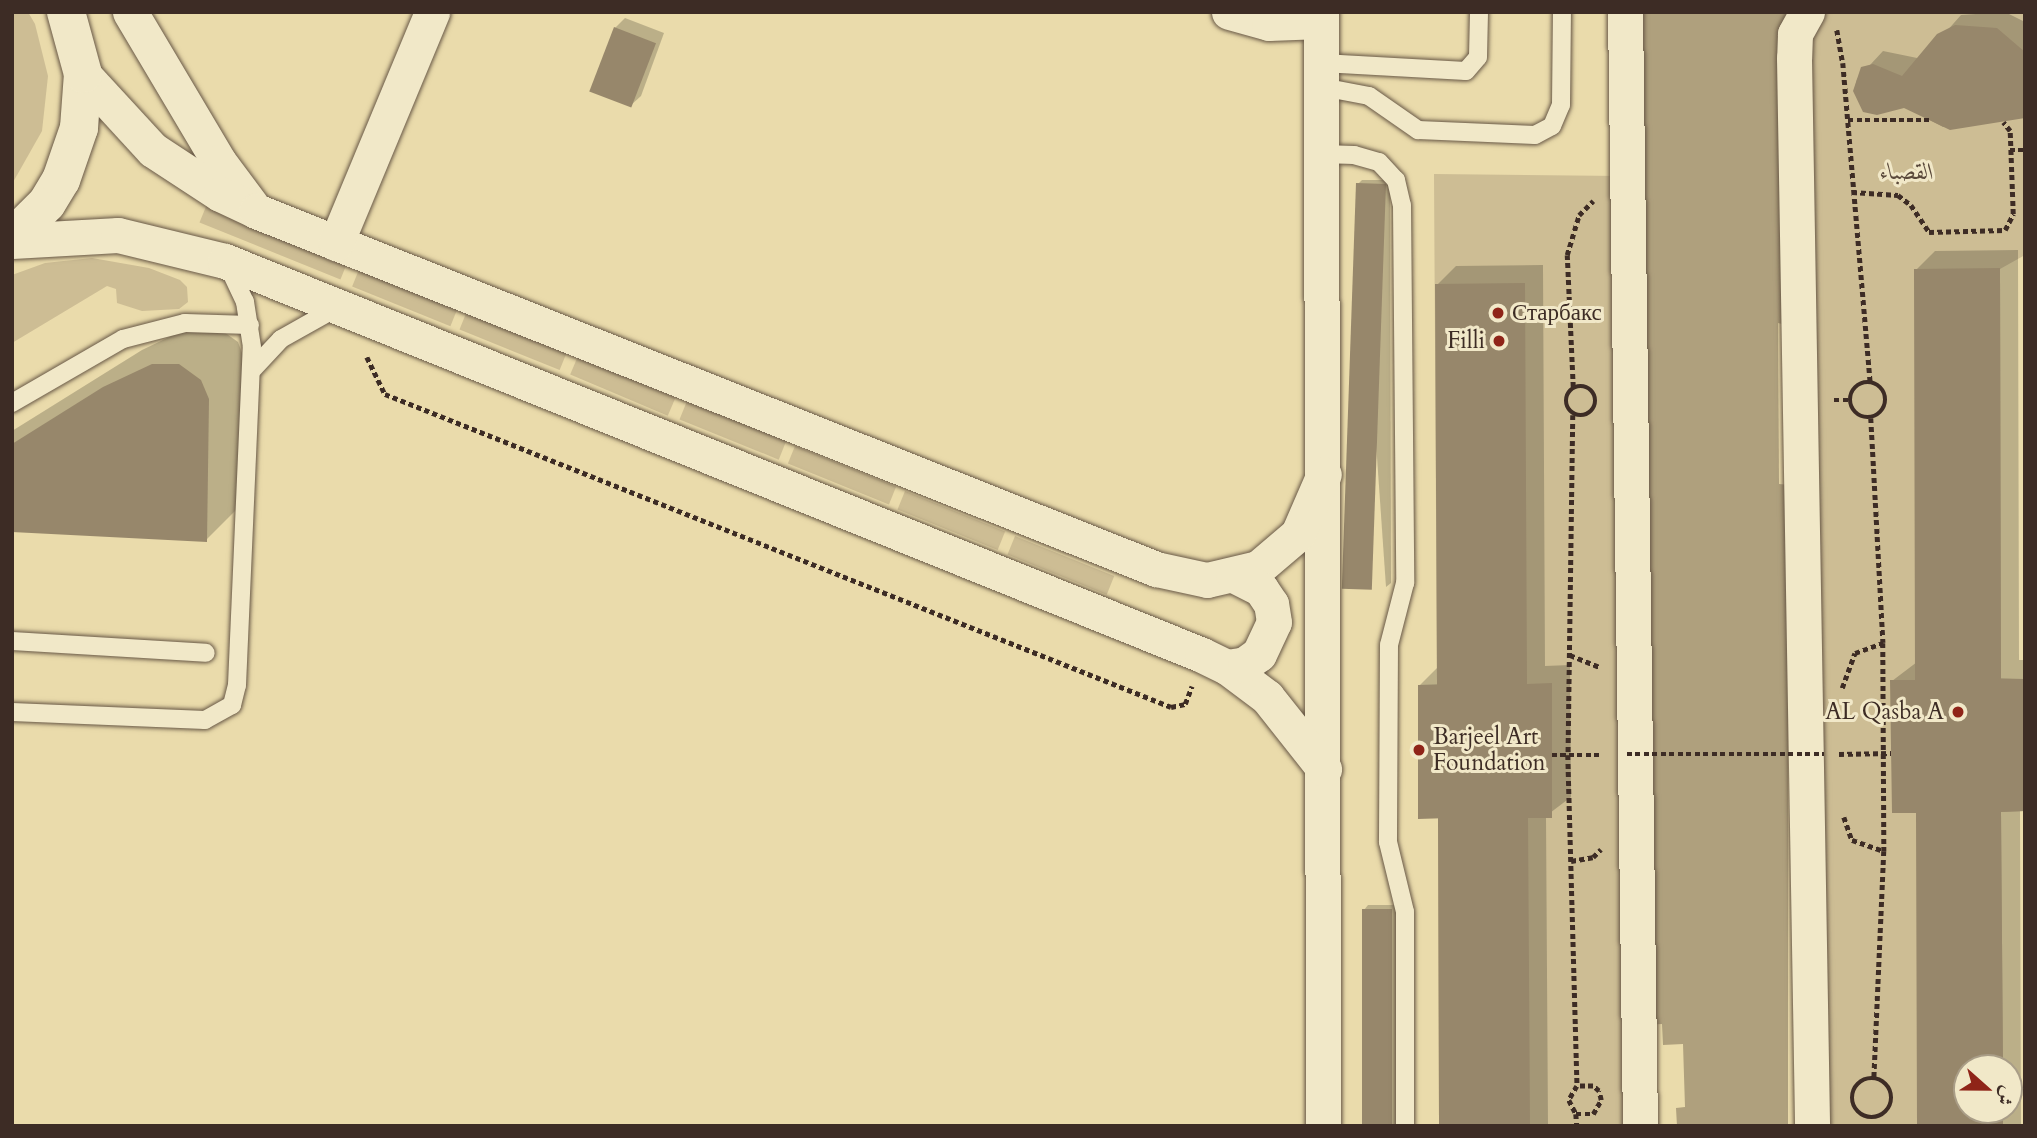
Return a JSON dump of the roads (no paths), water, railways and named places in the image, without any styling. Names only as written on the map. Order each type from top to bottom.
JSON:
[{"type":"main road","points":[[12,240],[47,202],[72,155],[83,101],[83,74],[66,12]]},
{"type":"street","points":[[130,12],[219,162],[256,211]]},
{"type":"street","points":[[336,243],[432,12]]},
{"type":"street","points":[[1229,12],[1269,23],[1321,17],[1324,474],[1323,1126]]},
{"type":"street","points":[[1625,12],[1640,1126]]},
{"type":"street","points":[[1812,1126],[1794,58],[1795,34],[1820,16]]},
{"type":"street","points":[[83,74],[153,150],[185,174],[256,211],[1156,569],[1207,580],[1258,568],[1298,534],[1324,474]]},
{"type":"street","points":[[12,240],[118,236],[225,261],[1214,661],[1267,697],[1324,769]]},
{"type":"street","points":[[1214,661],[1245,664],[1259,654],[1274,622],[1271,604],[1261,589],[1233,575]]},
{"type":"lane","points":[[1322,75],[1466,71],[1478,57],[1479,12]]},
{"type":"lane","points":[[1322,75],[1369,96],[1418,130],[1535,135],[1552,126],[1561,105],[1562,12]]},
{"type":"lane","points":[[1322,154],[1354,155],[1379,162],[1396,180],[1402,205],[1405,583],[1389,645],[1388,842],[1405,912],[1405,1126]]},
{"type":"lane","points":[[12,712],[205,720],[215,718],[232,705],[237,685],[251,370],[250,325],[225,261]]},
{"type":"lane","points":[[251,370],[281,339],[338,307]]},
{"type":"lane","points":[[12,403],[123,339],[186,323],[250,325]]},
{"type":"lane","points":[[12,641],[206,653]]},
{"type":"place","name":"Старбакс","points":[[1498,313]]},
{"type":"place","name":"Filli","points":[[1499,341]]},
{"type":"place","name":"AL Qasba A","points":[[1958,712]]},
{"type":"place","name":"Barjeel Art Foundation","points":[[1419,750]]},
{"type":"park label","name":"القصباء","points":[[1907,172]]}]
